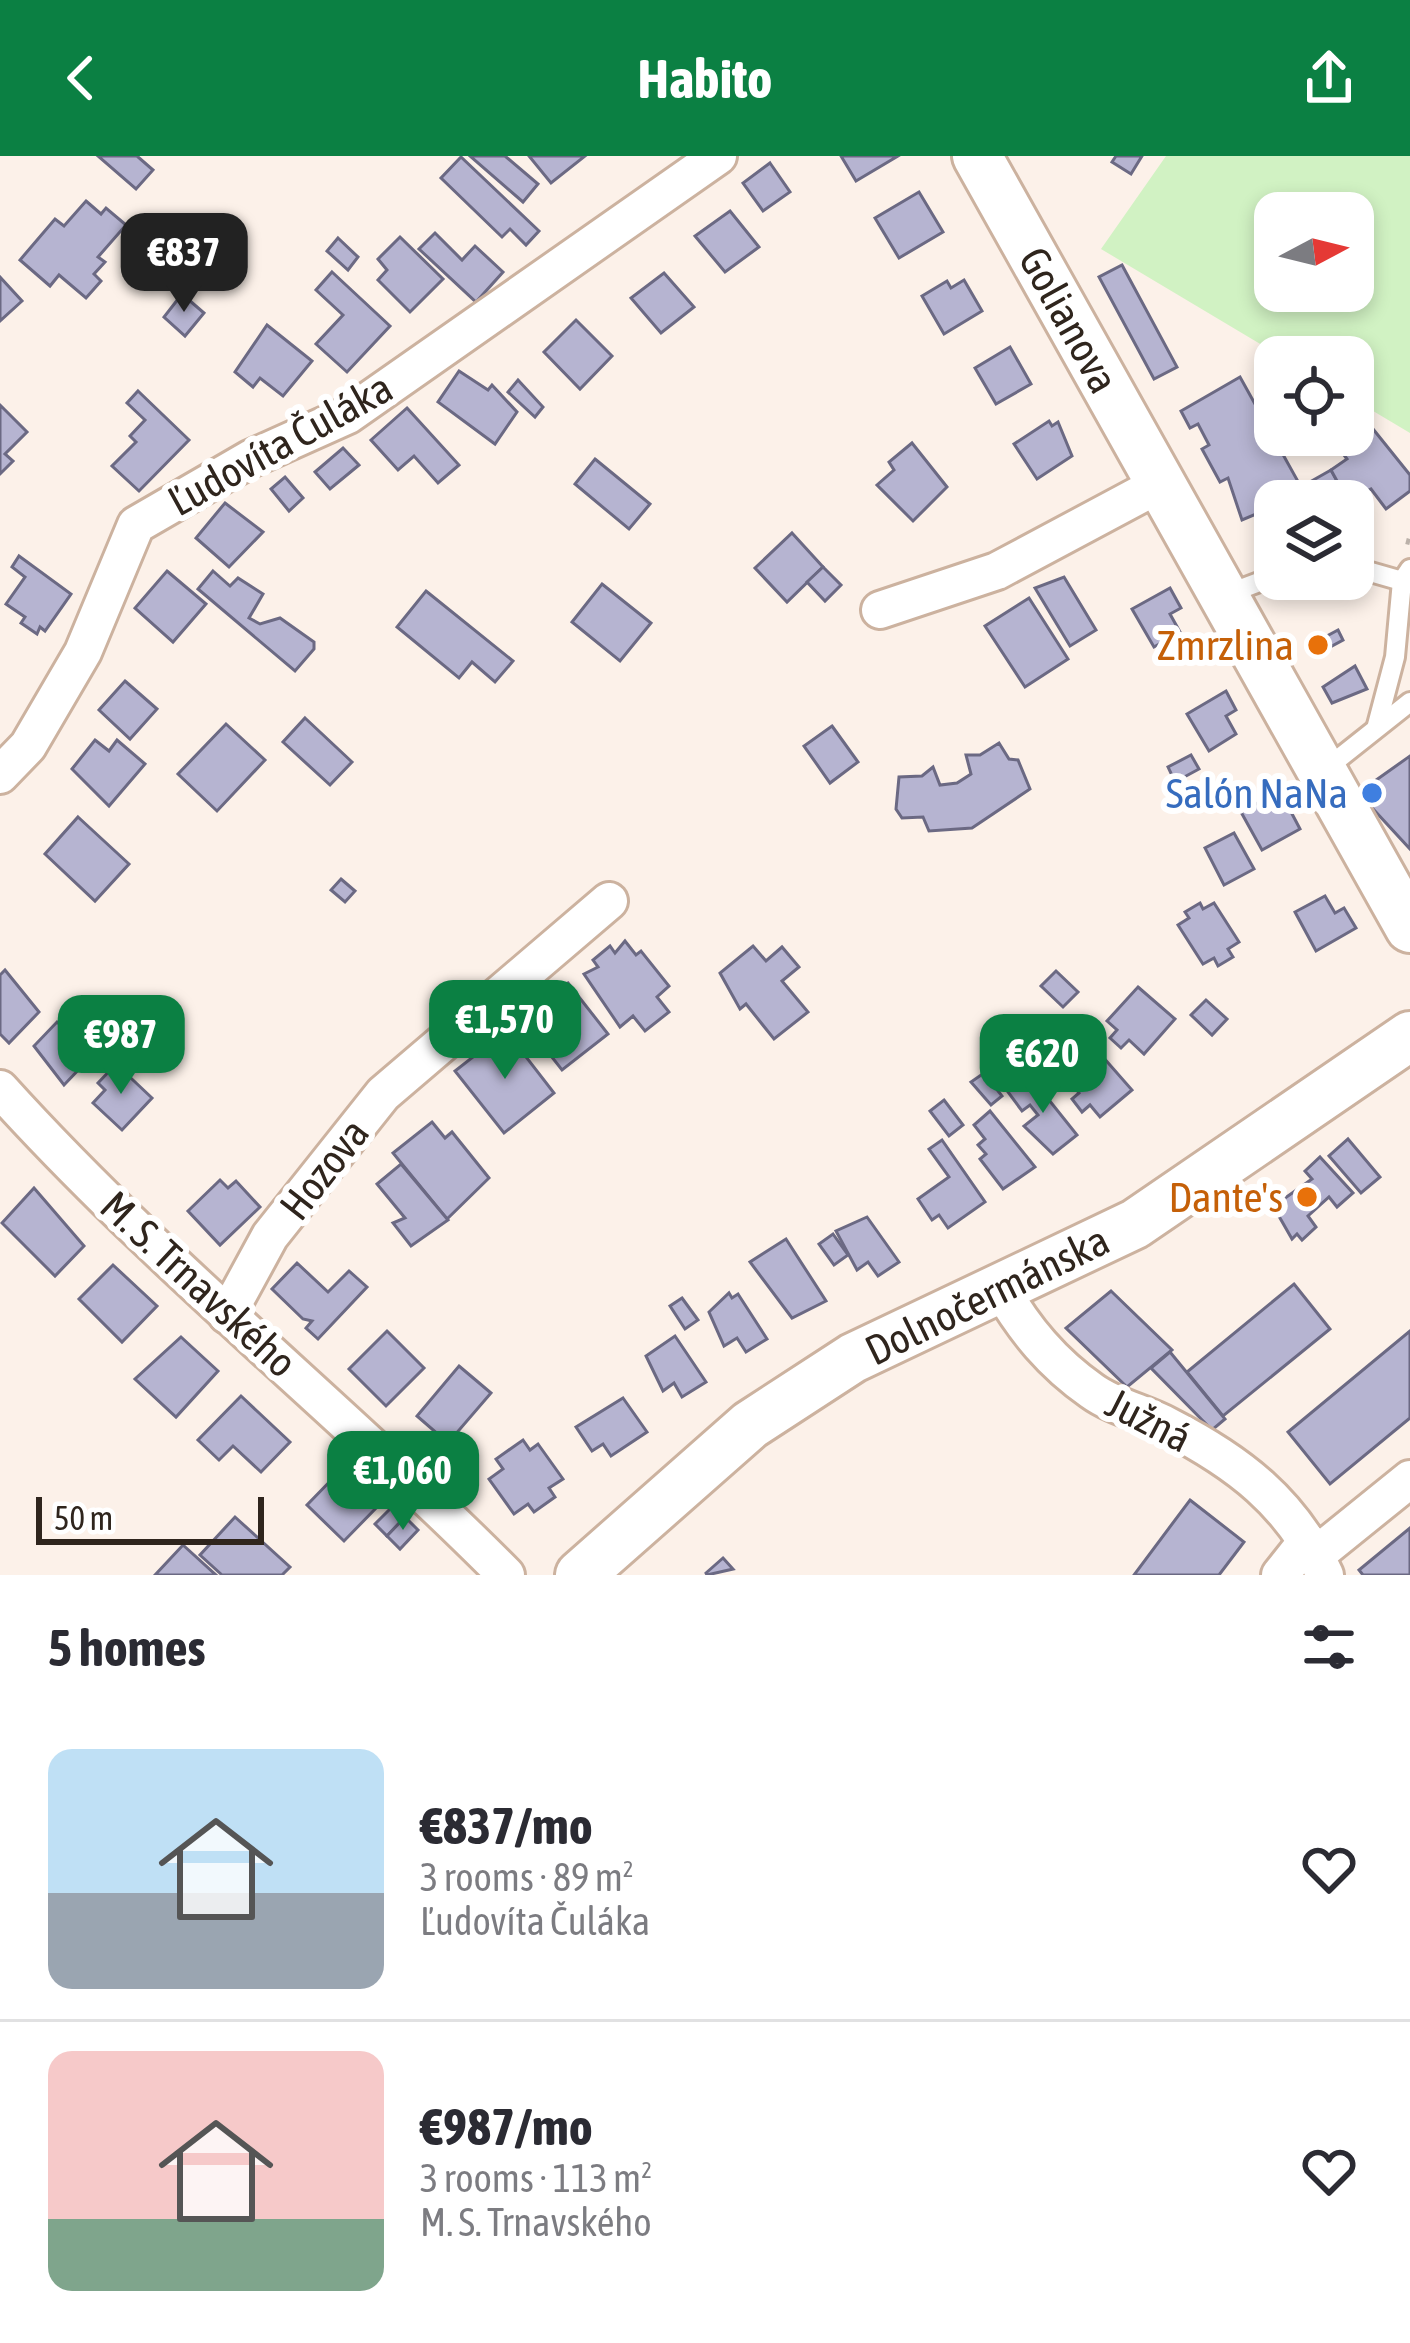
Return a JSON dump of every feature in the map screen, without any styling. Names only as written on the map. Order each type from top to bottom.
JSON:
[{"type":"street","name":"Ľudovíta Čuláka","points":[[0,776],[28,746],[83,652],[136,525],[250,459],[348,415],[718,156]]},
{"type":"street","name":"Golianova","points":[[977,156],[1410,928]]},
{"type":"street","points":[[880,610],[997,572],[1160,484]]},
{"type":"street","name":"Hozova","points":[[227,1315],[270,1237],[383,1094],[609,901]]},
{"type":"street","name":"Dolnočermánska","points":[[580,1575],[749,1425],[853,1358],[1135,1224],[1410,1036]]},
{"type":"street","name":"M. S. Trnavského","points":[[0,1089],[227,1315],[408,1476],[506,1575]]},
{"type":"street","name":"Južná","points":[[1001,1288],[1030,1338],[1095,1394],[1167,1425],[1262,1482],[1316,1557]]},
{"type":"street","points":[[1280,1575],[1316,1557],[1410,1479]]},
{"type":"lane","points":[[1374,570],[1406,575],[1395,657],[1377,725]]},
{"type":"lane","points":[[1225,595],[1254,584]]},
{"type":"lane","points":[[1323,771],[1410,702]]},
{"type":"green space","points":[[1166,156],[1410,156],[1410,433],[1374,412],[1374,336],[1254,336],[1254,340],[1101,249]]},
{"type":"building","points":[[98,156],[137,156],[153,170],[136,189]]},
{"type":"building","points":[[470,156],[505,156],[538,184],[523,202]]},
{"type":"building","points":[[529,156],[585,156],[551,183]]},
{"type":"building","points":[[841,156],[898,156],[856,181]]},
{"type":"building","points":[[1116,156],[1142,156],[1131,174],[1112,162]]},
{"type":"building","points":[[461,157],[539,231],[526,245],[510,229],[502,237],[441,178]]},
{"type":"building","points":[[770,163],[790,192],[763,211],[743,183]]},
{"type":"building","points":[[919,192],[943,232],[899,258],[875,218]]},
{"type":"building","points":[[86,201],[101,214],[106,208],[126,225],[98,257],[105,262],[94,274],[101,281],[86,298],[59,275],[50,286],[20,260],[55,219],[64,226]]},
{"type":"building","points":[[730,211],[759,247],[725,272],[695,236]]},
{"type":"building","points":[[435,233],[462,260],[475,246],[503,272],[476,302],[419,249]]},
{"type":"building","points":[[400,237],[443,279],[410,312],[378,280],[387,270],[378,259]]},
{"type":"building","points":[[338,238],[358,257],[348,270],[327,251]]},
{"type":"building","points":[[1122,265],[1177,367],[1154,379],[1099,277]]},
{"type":"building","points":[[332,272],[390,326],[347,372],[316,344],[343,315],[316,290]]},
{"type":"building","points":[[664,273],[694,307],[661,333],[631,298]]},
{"type":"building","points":[[0,277],[22,301],[0,321]]},
{"type":"building","points":[[964,280],[982,311],[944,334],[922,296],[947,281],[951,288]]},
{"type":"building","points":[[182,294],[204,313],[185,336],[164,317]]},
{"type":"building","points":[[576,320],[612,356],[580,389],[544,352]]},
{"type":"building","points":[[267,325],[312,361],[283,396],[260,378],[253,387],[235,372]]},
{"type":"building","points":[[1010,347],[1031,384],[996,404],[975,368]]},
{"type":"building","points":[[459,371],[488,390],[492,385],[517,412],[495,444],[438,402]]},
{"type":"building","points":[[1240,377],[1254,402],[1254,456],[1284,456],[1297,480],[1254,480],[1254,515],[1242,520],[1228,478],[1220,482],[1202,449],[1209,445],[1198,424],[1190,428],[1181,411]]},
{"type":"building","points":[[518,380],[543,407],[535,417],[508,392]]},
{"type":"building","points":[[138,391],[189,440],[139,491],[112,466],[136,442],[130,436],[145,420],[127,403]]},
{"type":"building","points":[[0,405],[27,432],[5,454],[13,461],[0,474]]},
{"type":"building","points":[[407,408],[459,465],[438,483],[414,456],[398,470],[371,440]]},
{"type":"building","points":[[1049,421],[1052,426],[1058,422],[1072,456],[1037,479],[1014,444]]},
{"type":"building","points":[[1374,430],[1410,475],[1410,491],[1386,509],[1374,493],[1374,480],[1336,480],[1331,470],[1347,459],[1345,456],[1374,456]]},
{"type":"building","points":[[912,443],[947,487],[913,521],[877,485],[894,470],[889,462]]},
{"type":"building","points":[[343,448],[359,465],[330,489],[315,472]]},
{"type":"building","points":[[595,459],[650,504],[629,529],[575,484]]},
{"type":"building","points":[[1331,470],[1336,480],[1313,480]]},
{"type":"building","points":[[285,477],[303,498],[289,511],[271,489]]},
{"type":"building","points":[[225,503],[263,532],[229,567],[196,538]]},
{"type":"building","points":[[792,533],[823,567],[787,602],[755,568]]},
{"type":"building","points":[[19,556],[71,594],[45,631],[40,627],[37,634],[21,623],[25,617],[6,604],[25,577],[12,567]]},
{"type":"building","points":[[823,567],[841,585],[825,601],[807,582]]},
{"type":"building","points":[[167,571],[206,604],[173,642],[135,608]]},
{"type":"building","points":[[213,571],[230,586],[238,578],[263,594],[249,618],[260,624],[280,618],[314,642],[314,649],[295,671],[198,589]]},
{"type":"building","points":[[1064,577],[1096,630],[1070,646],[1035,588]]},
{"type":"building","points":[[602,584],[651,623],[620,661],[572,622]]},
{"type":"building","points":[[1170,588],[1181,608],[1170,614],[1180,632],[1154,647],[1132,609]]},
{"type":"building","points":[[426,591],[513,661],[495,682],[472,662],[459,678],[397,627]]},
{"type":"building","points":[[1029,598],[1068,659],[1025,687],[985,626]]},
{"type":"building","points":[[1338,630],[1343,640],[1319,653],[1314,643]]},
{"type":"building","points":[[1355,666],[1367,689],[1332,703],[1323,687]]},
{"type":"building","points":[[125,681],[157,709],[130,739],[99,710]]},
{"type":"building","points":[[1226,691],[1236,710],[1226,716],[1236,734],[1209,751],[1187,714]]},
{"type":"building","points":[[305,718],[352,762],[330,785],[283,742]]},
{"type":"building","points":[[226,724],[265,760],[217,811],[178,774]]},
{"type":"building","points":[[832,726],[858,762],[830,783],[804,746]]},
{"type":"building","points":[[95,740],[109,751],[117,740],[145,764],[109,806],[72,769]]},
{"type":"building","points":[[999,743],[1009,759],[1018,760],[1030,789],[972,828],[929,831],[923,817],[902,818],[896,809],[899,777],[922,776],[933,767],[940,785],[957,783],[971,774],[966,755],[980,755]]},
{"type":"building","points":[[1191,755],[1199,769],[1175,782],[1168,767]]},
{"type":"building","points":[[1410,756],[1410,849],[1363,798],[1365,788]]},
{"type":"building","points":[[1280,791],[1300,829],[1262,850],[1241,812]]},
{"type":"building","points":[[78,817],[129,864],[95,901],[45,854]]},
{"type":"building","points":[[1234,833],[1254,869],[1224,885],[1205,848]]},
{"type":"building","points":[[341,879],[355,891],[345,902],[331,890]]},
{"type":"building","points":[[1325,896],[1335,913],[1344,908],[1356,928],[1316,951],[1295,912]]},
{"type":"building","points":[[1200,903],[1203,909],[1214,903],[1239,942],[1228,949],[1233,957],[1218,966],[1214,958],[1203,964],[1178,925],[1189,918],[1185,912]]},
{"type":"building","points":[[625,941],[636,955],[641,951],[669,986],[657,997],[669,1012],[645,1031],[633,1016],[620,1027],[584,974],[598,967],[593,960],[610,946],[615,953]]},
{"type":"building","points":[[753,946],[766,961],[782,947],[799,967],[782,981],[808,1012],[774,1039],[746,1004],[740,1009],[720,973]]},
{"type":"building","points":[[5,970],[39,1012],[9,1043],[0,1034],[0,975]]},
{"type":"building","points":[[1056,971],[1078,992],[1063,1007],[1041,986]]},
{"type":"building","points":[[568,983],[608,1034],[562,1070],[522,1019]]},
{"type":"building","points":[[1138,987],[1175,1019],[1144,1054],[1129,1040],[1121,1048],[1110,1038],[1117,1030],[1107,1021]]},
{"type":"building","points":[[1206,1000],[1227,1019],[1212,1035],[1191,1015]]},
{"type":"building","points":[[78,1020],[95,1027],[104,1043],[64,1085],[34,1046],[57,1022],[68,1032]]},
{"type":"building","points":[[506,1031],[554,1093],[504,1133],[455,1071]]},
{"type":"building","points":[[1088,1040],[1132,1090],[1100,1117],[1090,1105],[1082,1112],[1072,1099],[1079,1093],[1073,1085],[1095,1068],[1078,1049]]},
{"type":"building","points":[[116,1064],[152,1098],[122,1130],[93,1103],[105,1090],[98,1083]]},
{"type":"building","points":[[984,1073],[1002,1096],[991,1105],[971,1082]]},
{"type":"building","points":[[1029,1075],[1077,1135],[1053,1154],[1024,1126],[1038,1115],[1030,1105],[1022,1111],[1008,1092]]},
{"type":"building","points":[[944,1100],[963,1125],[949,1136],[930,1111]]},
{"type":"building","points":[[990,1111],[1035,1167],[1003,1189],[980,1159],[986,1154],[978,1145],[985,1139],[974,1125]]},
{"type":"building","points":[[432,1122],[445,1138],[452,1132],[489,1178],[447,1219],[393,1153]]},
{"type":"building","points":[[1348,1139],[1380,1177],[1361,1193],[1329,1156]]},
{"type":"building","points":[[942,1140],[985,1202],[948,1228],[939,1215],[932,1220],[918,1199],[949,1177],[929,1149]]},
{"type":"building","points":[[1320,1157],[1353,1193],[1337,1207],[1329,1197],[1308,1216],[1316,1227],[1302,1240],[1297,1234],[1292,1239],[1276,1211],[1282,1206],[1278,1203],[1312,1179],[1305,1171]]},
{"type":"building","points":[[401,1164],[448,1220],[411,1246],[393,1223],[405,1218],[377,1184]]},
{"type":"building","points":[[220,1180],[228,1188],[236,1181],[260,1207],[220,1245],[188,1211]]},
{"type":"building","points":[[34,1188],[84,1246],[55,1276],[2,1223]]},
{"type":"building","points":[[867,1217],[899,1262],[878,1276],[868,1262],[857,1270],[836,1231]]},
{"type":"building","points":[[833,1234],[848,1255],[834,1265],[819,1244]]},
{"type":"building","points":[[786,1239],[826,1301],[792,1318],[750,1262]]},
{"type":"building","points":[[297,1263],[328,1292],[349,1271],[367,1287],[318,1339],[306,1328],[312,1321],[303,1319],[272,1289]]},
{"type":"building","points":[[113,1265],[157,1306],[122,1342],[79,1299]]},
{"type":"building","points":[[1294,1284],[1330,1329],[1223,1416],[1187,1372]]},
{"type":"building","points":[[1111,1291],[1172,1350],[1127,1387],[1066,1328]]},
{"type":"building","points":[[729,1293],[732,1298],[738,1294],[767,1339],[746,1352],[737,1338],[724,1346],[709,1312]]},
{"type":"building","points":[[682,1298],[698,1320],[685,1329],[670,1306]]},
{"type":"building","points":[[387,1331],[424,1368],[386,1406],[349,1369]]},
{"type":"building","points":[[1410,1331],[1410,1418],[1330,1484],[1288,1432]]},
{"type":"building","points":[[675,1336],[706,1382],[682,1397],[674,1383],[663,1391],[646,1356]]},
{"type":"building","points":[[181,1337],[218,1371],[176,1417],[135,1379]]},
{"type":"building","points":[[1170,1352],[1225,1419],[1212,1430],[1151,1368]]},
{"type":"building","points":[[459,1366],[491,1393],[448,1443],[417,1416]]},
{"type":"building","points":[[241,1396],[290,1442],[261,1472],[233,1446],[219,1460],[198,1440]]},
{"type":"building","points":[[623,1398],[647,1432],[611,1456],[603,1444],[592,1451],[576,1427]]},
{"type":"building","points":[[523,1440],[530,1450],[538,1444],[563,1479],[549,1488],[555,1497],[534,1512],[528,1504],[514,1514],[489,1479],[503,1469],[496,1459]]},
{"type":"building","points":[[339,1472],[377,1507],[344,1541],[307,1505]]},
{"type":"building","points":[[1190,1500],[1244,1542],[1219,1575],[1134,1575]]},
{"type":"building","points":[[393,1506],[405,1517],[387,1536],[375,1524]]},
{"type":"building","points":[[235,1517],[290,1567],[282,1575],[222,1575],[200,1555]]},
{"type":"building","points":[[405,1517],[418,1530],[400,1549],[387,1536]]},
{"type":"building","points":[[1410,1528],[1410,1575],[1363,1575],[1359,1570]]},
{"type":"building","points":[[183,1545],[216,1575],[155,1575]]},
{"type":"building","points":[[723,1558],[733,1569],[707,1575],[706,1573]]},
{"type":"place","name":"Zmrzlina","points":[[1318,645]]},
{"type":"place","name":"Salón NaNa","points":[[1372,793]]},
{"type":"place","name":"Dante's","points":[[1307,1197]]}]
